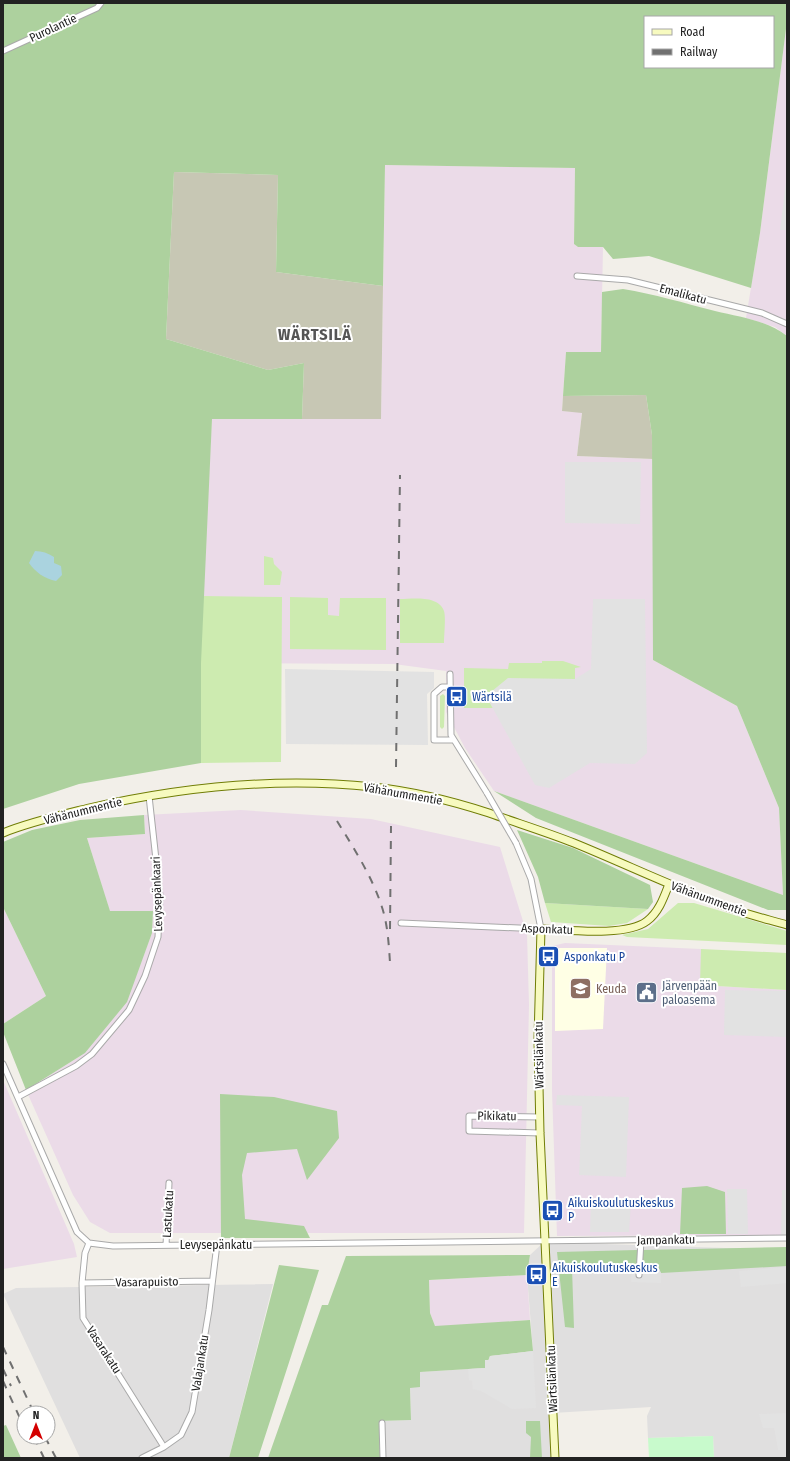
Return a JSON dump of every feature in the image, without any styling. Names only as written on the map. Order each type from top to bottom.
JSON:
[{"type":"main road","name":"Vähänummentie","points":[[3,833],[67,813],[150,796],[257,785],[315,784],[374,787],[442,800],[488,813],[573,843],[669,884],[736,910],[787,925]]},
{"type":"main road","name":"Asponkatu","points":[[541,929],[610,931],[629,928],[647,921],[659,909],[669,884]]},
{"type":"main road","name":"Wärtsilänkatu","points":[[541,929],[538,1039],[540,1133],[555,1458]]},
{"type":"street","name":"Purolantie","points":[[3,51],[97,8],[101,3]]},
{"type":"street","name":"Emalikatu","points":[[577,276],[628,280],[762,313],[787,324]]},
{"type":"street","name":"Wärtsilänkatu","points":[[450,674],[450,729],[453,740],[487,793],[516,843],[531,878],[541,929]]},
{"type":"street","points":[[450,687],[442,687],[434,694],[434,740],[453,740]]},
{"type":"street","name":"Levysepänkaari","points":[[18,1097],[76,1066],[92,1054],[129,1010],[145,976],[158,937],[160,896],[150,796]]},
{"type":"street","name":"Asponkatu","points":[[401,923],[541,929]]},
{"type":"street","points":[[3,1064],[77,1232],[89,1243]]},
{"type":"street","name":"Pikikatu","points":[[540,1117],[469,1116],[469,1131],[540,1133]]},
{"type":"street","name":"Lastukatu","points":[[166,1245],[169,1183]]},
{"type":"street","name":"Jampankatu","points":[[544,1242],[787,1238]]},
{"type":"street","points":[[639,1275],[641,1240]]},
{"type":"street","name":"Levysepänkatu","points":[[89,1243],[113,1246],[544,1242]]},
{"type":"street","name":"Vasarakatu","points":[[89,1243],[85,1253],[82,1283],[82,1308],[87,1325],[117,1370],[164,1447]]},
{"type":"street","name":"Valajankatu","points":[[142,1458],[164,1447],[182,1435],[192,1412],[217,1244]]},
{"type":"street","name":"Vasarapuisto","points":[[82,1283],[212,1281]]},
{"type":"street","points":[[382,1423],[383,1458]]},
{"type":"shaded area","points":[[787,21],[787,336],[775,327],[746,318],[760,233]]},
{"type":"shaded area","points":[[385,165],[575,168],[574,244],[578,247],[603,247],[601,352],[566,352],[562,411],[582,412],[577,456],[653,459],[653,660],[737,706],[779,808],[783,895],[494,791],[465,748],[446,712],[446,671],[394,664],[201,663],[201,601],[212,419],[381,419]]},
{"type":"shaded area","points":[[174,172],[278,175],[276,272],[383,286],[381,419],[302,419],[304,363],[268,370],[166,339]]},
{"type":"shaded area","points":[[787,174],[787,230],[780,230]]},
{"type":"shaded area","points":[[646,395],[652,435],[653,459],[577,456],[582,413],[562,411],[563,396]]},
{"type":"shaded area","points":[[565,462],[641,462],[640,524],[565,523]]},
{"type":"shaded area","points":[[593,599],[645,599],[647,753],[635,764],[590,763],[549,788],[535,785],[486,696],[508,678],[575,679],[591,669]]},
{"type":"shaded area","points":[[285,669],[434,672],[434,688],[427,694],[428,745],[286,744]]},
{"type":"shaded area","points":[[241,810],[371,819],[500,847],[527,934],[529,1005],[524,1233],[110,1233],[90,1222],[73,1195],[26,1090],[85,1053],[126,1002],[152,933],[153,911],[110,912],[87,838],[145,834],[144,815]]},
{"type":"shaded area","points":[[3,907],[46,996],[3,1024]]},
{"type":"shaded area","points":[[565,943],[701,949],[701,985],[787,990],[787,1235],[557,1236],[552,1091],[552,946]]},
{"type":"shaded area","name":"Keuda","points":[[555,948],[607,948],[603,1029],[555,1031]]},
{"type":"shaded area","points":[[725,990],[787,991],[787,1037],[724,1035]]},
{"type":"shaded area","points":[[3,1080],[74,1244],[77,1257],[3,1269]]},
{"type":"shaded area","points":[[557,1095],[629,1097],[626,1177],[579,1175],[582,1106],[556,1105]]},
{"type":"shaded area","points":[[727,1189],[747,1189],[748,1234],[728,1234]]},
{"type":"shaded area","points":[[782,1190],[787,1190],[787,1235],[781,1235]]},
{"type":"shaded area","points":[[591,1200],[631,1202],[629,1232],[590,1232]]},
{"type":"shaded area","points":[[544,1242],[787,1250],[787,1458],[714,1458],[713,1436],[648,1438],[647,1416],[651,1407],[553,1413],[555,1458],[380,1458],[379,1421],[411,1420],[410,1387],[420,1372],[485,1368],[490,1356],[533,1351],[527,1275],[530,1255]]},
{"type":"shaded area","points":[[632,1266],[658,1267],[661,1273],[661,1283],[631,1282]]},
{"type":"shaded area","points":[[787,1267],[787,1283],[741,1287],[739,1271]]},
{"type":"shaded area","points":[[527,1275],[530,1320],[435,1327],[430,1313],[429,1280]]},
{"type":"shaded area","points":[[273,1284],[229,1458],[80,1458],[3,1294],[16,1288]]},
{"type":"shaded area","points":[[533,1351],[536,1408],[512,1409],[481,1391],[473,1389],[472,1381],[469,1380],[468,1369],[485,1368],[485,1360],[489,1360],[490,1356]]},
{"type":"shaded area","points":[[787,1413],[787,1450],[778,1450],[774,1428],[763,1428],[759,1414]]},
{"type":"green space","points":[[3,3],[787,3],[787,21],[760,233],[751,288],[649,256],[613,259],[603,247],[578,247],[574,244],[575,168],[385,165],[383,286],[276,272],[278,175],[174,172],[166,339],[268,370],[304,363],[302,419],[212,419],[201,663],[201,763],[79,784],[3,809]]},
{"type":"green space","points":[[623,289],[658,296],[752,320],[770,326],[787,336],[787,910],[768,910],[536,818],[494,791],[783,895],[779,808],[737,706],[653,660],[652,435],[646,395],[563,396],[566,352],[601,352],[602,292]]},
{"type":"green space","points":[[264,556],[273,558],[274,564],[282,572],[280,585],[264,585]]},
{"type":"green space","points":[[201,596],[282,597],[281,762],[201,763]]},
{"type":"green space","points":[[290,597],[328,598],[328,615],[339,616],[340,598],[386,598],[386,650],[290,649]]},
{"type":"green space","points":[[400,599],[431,600],[441,606],[445,614],[444,643],[400,643]]},
{"type":"green space","points":[[542,661],[563,661],[581,667],[575,668],[575,690],[507,708],[464,708],[464,668],[508,669],[509,663],[542,663]]},
{"type":"green space","points":[[443,694],[445,696],[444,727],[442,729],[440,727],[440,696]]},
{"type":"green space","points":[[144,815],[145,834],[87,838],[110,911],[153,911],[152,933],[127,1002],[85,1053],[26,1090],[3,1032],[3,1024],[46,996],[3,907],[3,842],[32,830],[80,820]]},
{"type":"green space","points":[[517,830],[573,848],[650,885],[653,902],[648,909],[545,903],[538,877]]},
{"type":"green space","points":[[545,903],[648,909],[627,923],[609,926],[551,922]]},
{"type":"green space","points":[[678,903],[694,903],[787,931],[787,945],[627,937],[622,935],[648,929]]},
{"type":"green space","points":[[701,949],[787,953],[787,990],[700,985]]},
{"type":"green space","points":[[220,1094],[274,1097],[337,1111],[339,1138],[307,1180],[297,1149],[247,1153],[242,1175],[245,1219],[304,1226],[310,1238],[221,1238]]},
{"type":"green space","points":[[707,1186],[725,1192],[726,1234],[680,1234],[682,1188]]},
{"type":"green space","points":[[787,1247],[787,1266],[661,1273],[658,1267],[642,1266],[642,1250]]},
{"type":"green space","points":[[637,1250],[637,1266],[572,1268],[574,1328],[565,1327],[557,1252]]},
{"type":"green space","points":[[530,1255],[527,1275],[429,1280],[430,1313],[435,1326],[530,1320],[533,1351],[490,1356],[485,1368],[420,1372],[420,1387],[410,1388],[411,1420],[379,1421],[380,1458],[268,1458],[322,1305],[328,1305],[346,1256]]},
{"type":"green space","points":[[279,1265],[319,1270],[258,1458],[229,1458]]},
{"type":"green space","points":[[526,1421],[540,1421],[542,1458],[530,1458],[531,1437],[526,1433]]},
{"type":"green space","points":[[6,1425],[21,1458],[3,1458],[3,1426]]},
{"type":"green space","points":[[713,1436],[714,1458],[649,1458],[648,1438]]},
{"type":"water","points":[[35,551],[47,553],[54,557],[54,563],[61,566],[62,575],[56,581],[41,575],[29,563]]},
{"type":"railway","points":[[396,767],[400,475]]},
{"type":"railway","points":[[337,821],[364,866],[380,902],[386,926],[390,963]]},
{"type":"railway","points":[[390,929],[391,826]]},
{"type":"railway","points":[[3,1347],[30,1405]]},
{"type":"railway","points":[[3,1369],[11,1386]]},
{"type":"railway","points":[[3,1381],[16,1409]]},
{"type":"railway","points":[[38,1445],[44,1458]]},
{"type":"railway","points":[[49,1445],[56,1458]]},
{"type":"place","name":"Wärtsilä","points":[[457,697]]},
{"type":"place","name":"Asponkatu P","points":[[549,957]]},
{"type":"place","name":"Keuda","points":[[580,989]]},
{"type":"place","name":"Järvenpään paloasema","points":[[646,993]]},
{"type":"place","name":"Aikuiskoulutuskeskus P","points":[[552,1210]]},
{"type":"place","name":"Aikuiskoulutuskeskus E","points":[[536,1275]]},
{"type":"district","name":"WÄRTSILÄ","points":[[315,334]]}]
